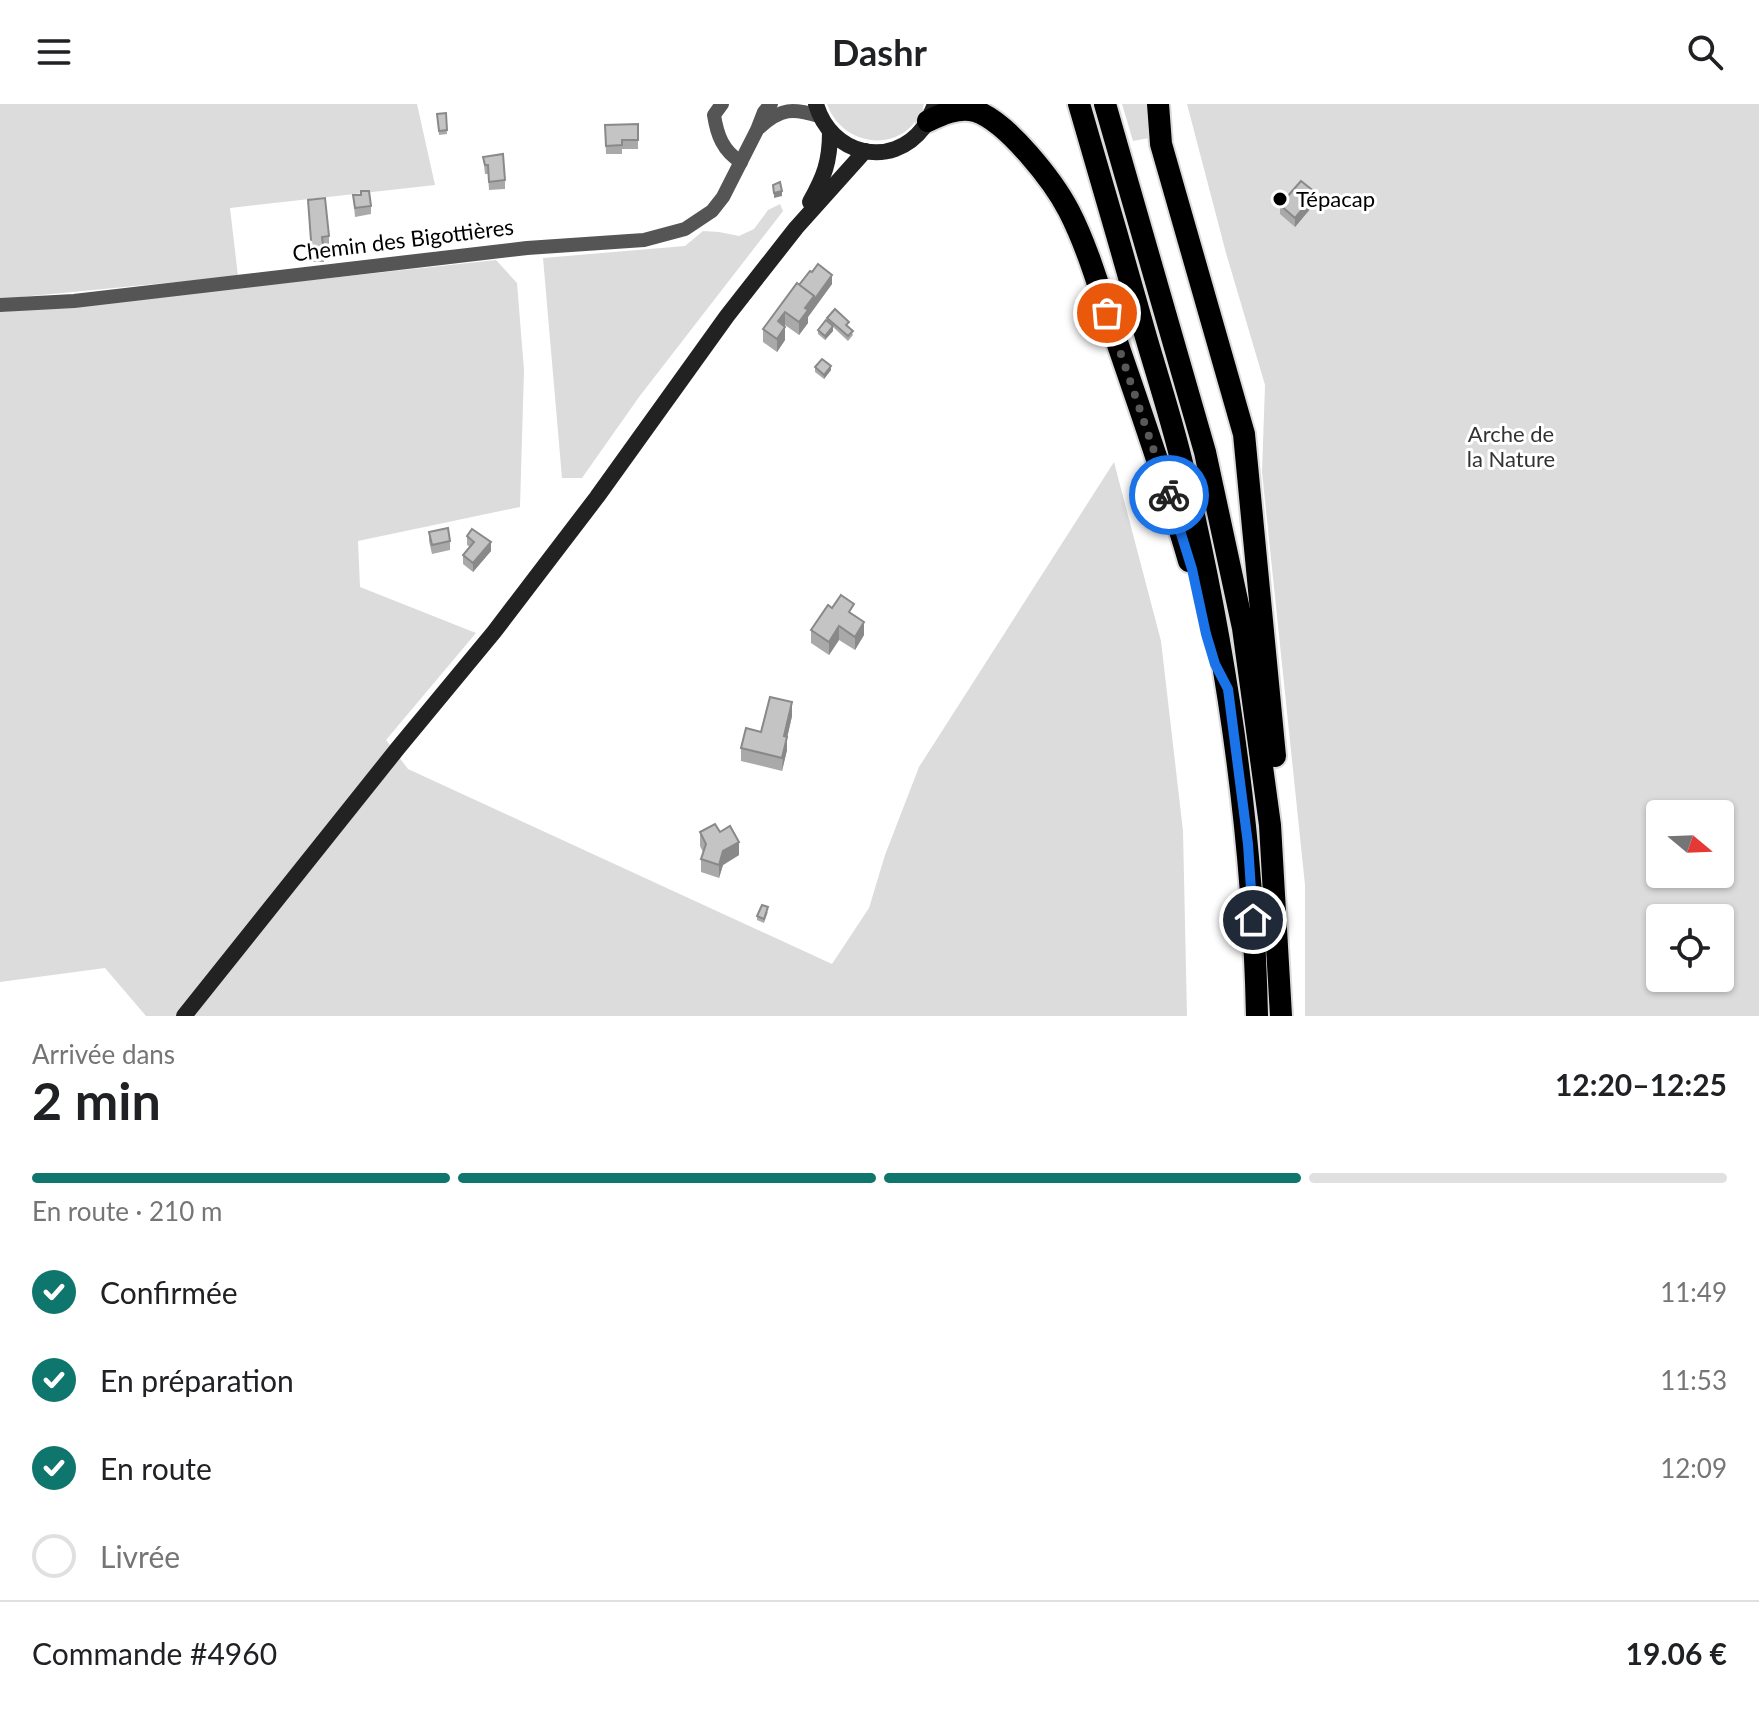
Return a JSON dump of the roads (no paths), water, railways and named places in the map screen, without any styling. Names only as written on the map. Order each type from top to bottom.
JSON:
[{"type":"highway","points":[[1079,104],[1181,458],[1219,632],[1248,844],[1257,1016]]},
{"type":"highway","points":[[1105,104],[1205,452],[1243,628],[1270,825],[1281,1016]]},
{"type":"highway","points":[[1158,104],[1161,144],[1244,434],[1287,887],[1281,1016]]},
{"type":"highway","points":[[931,113],[961,110],[988,117],[1045,173],[1070,213],[1098,285],[1177,519],[1215,664],[1228,689]]},
{"type":"main road","points":[[818,110],[830,132],[840,141],[852,148],[877,152],[902,146],[917,136],[931,113]]},
{"type":"main road","points":[[796,228],[827,167],[830,132]]},
{"type":"main road","points":[[184,1016],[494,632],[597,497],[727,316],[796,228],[865,151]]},
{"type":"street","points":[[722,104],[714,115],[717,132],[725,148],[741,162]]},
{"type":"street","name":"Chemin des Bigottières","points":[[0,305],[74,301],[527,248],[644,240],[685,229],[712,211],[723,197],[764,112],[771,104]]},
{"type":"street","points":[[757,130],[774,114],[818,110]]},
{"type":"place","name":"Tépacap","points":[[1280,199]]},
{"type":"park label","name":"Arche de la Nature","points":[[1511,446]]}]
